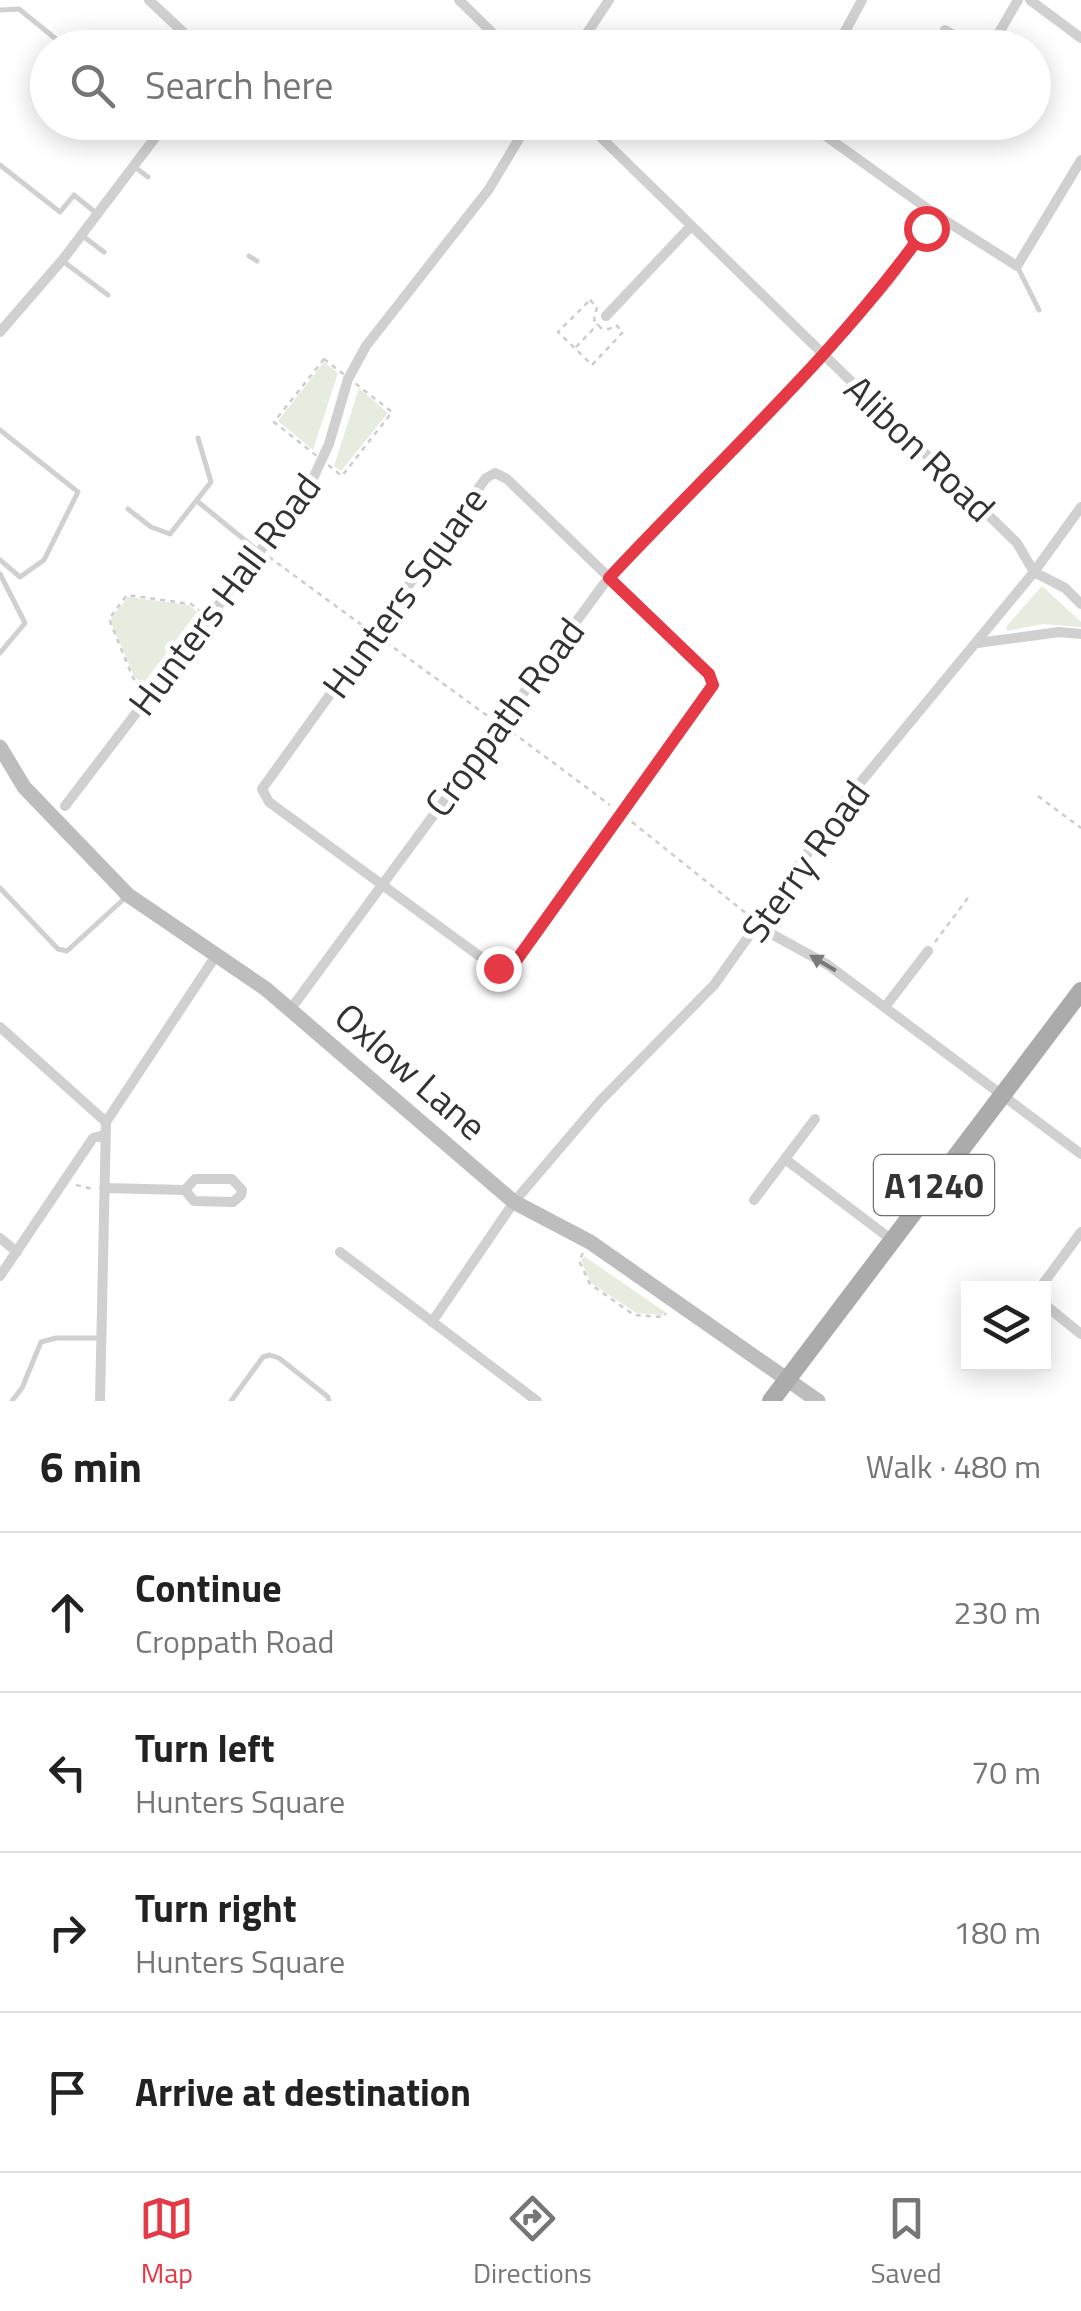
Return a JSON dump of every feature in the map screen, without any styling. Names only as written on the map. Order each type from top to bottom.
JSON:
[{"type":"main road","name":"A1240","points":[[771,1401],[1081,991]]},
{"type":"street","points":[[148,0],[180,30]]},
{"type":"street","points":[[459,0],[490,30]]},
{"type":"street","points":[[589,30],[609,0]]},
{"type":"street","points":[[846,30],[862,0]]},
{"type":"street","points":[[1000,30],[1018,0]]},
{"type":"street","points":[[1030,0],[1081,38]]},
{"type":"street","points":[[0,332],[82,235],[152,140]]},
{"type":"street","name":"Hunters Hall Road","points":[[65,806],[309,488],[329,444],[348,379],[366,346],[489,189],[518,140]]},
{"type":"street","name":"Alibon Road","points":[[603,140],[1017,543],[1034,572],[1065,588],[1081,604]]},
{"type":"street","points":[[831,140],[1017,266],[1081,160]]},
{"type":"street","name":"Croppath Road","points":[[290,1010],[498,723],[609,578],[889,281],[935,214]]},
{"type":"street","points":[[606,316],[691,226]]},
{"type":"street","name":"Hunters Square","points":[[494,473],[507,479],[609,578],[713,680],[710,690],[516,961],[505,968],[489,963],[262,796],[262,789],[486,478],[494,473]]},
{"type":"street","name":"Sterry Road","points":[[432,1322],[514,1202],[600,1101],[714,985],[840,806],[977,643],[1081,507]]},
{"type":"street","points":[[977,643],[1059,632],[1081,634]]},
{"type":"street","name":"Oxlow Lane","points":[[0,747],[24,787],[128,895],[266,990],[514,1202],[590,1242],[818,1401]]},
{"type":"street","points":[[758,924],[828,965],[1081,1154]]},
{"type":"street","points":[[885,1007],[928,951]]},
{"type":"street","points":[[100,1401],[106,1122],[215,957]]},
{"type":"street","points":[[0,1027],[106,1122]]},
{"type":"street","points":[[754,1200],[815,1119]]},
{"type":"street","points":[[0,1276],[94,1138],[104,1135]]},
{"type":"street","points":[[785,1160],[892,1240]]},
{"type":"street","points":[[104,1188],[185,1190],[194,1201],[233,1202],[242,1190],[232,1179],[194,1179],[185,1190]]},
{"type":"street","points":[[1045,1281],[1081,1232]]},
{"type":"street","points":[[0,1238],[17,1252]]},
{"type":"street","points":[[340,1252],[538,1401]]},
{"type":"street","points":[[1051,1310],[1081,1334]]},
{"type":"lane","points":[[0,10],[19,9],[45,30]]},
{"type":"lane","points":[[0,165],[60,212],[74,195],[97,214]]},
{"type":"lane","points":[[133,166],[148,177]]},
{"type":"lane","points":[[82,235],[104,252]]},
{"type":"lane","points":[[249,256],[257,261]]},
{"type":"lane","points":[[62,260],[108,296]]},
{"type":"lane","points":[[1017,266],[1039,310]]},
{"type":"lane","points":[[0,430],[78,492],[44,560],[20,577],[0,560]]},
{"type":"lane","points":[[128,508],[150,528],[170,534],[211,482],[198,438]]},
{"type":"lane","points":[[196,501],[260,551]]},
{"type":"lane","points":[[0,653],[25,622],[0,574],[7,566]]},
{"type":"lane","points":[[0,888],[58,949],[68,952],[128,895]]},
{"type":"lane","points":[[12,1401],[22,1388],[41,1342],[101,1338]]},
{"type":"lane","points":[[231,1401],[263,1357],[276,1357],[329,1401]]},
{"type":"path","points":[[590,300],[597,307],[597,325],[610,329],[616,325],[624,332],[592,365],[558,332],[590,300]]},
{"type":"path","points":[[575,348],[597,325]]},
{"type":"path","points":[[260,551],[622,814],[758,924]]},
{"type":"path","points":[[151,692],[134,678],[108,619],[127,595],[190,604],[209,618]]},
{"type":"path","points":[[1038,796],[1081,828]]},
{"type":"path","points":[[928,951],[970,894]]},
{"type":"path","points":[[68,1178],[82,1188],[104,1188]]},
{"type":"path","points":[[590,1242],[579,1260],[590,1284],[634,1314],[663,1317],[675,1299]]},
{"type":"shaded area","points":[[324,362],[338,373],[313,450],[278,421]]},
{"type":"shaded area","points":[[359,388],[388,413],[341,471],[334,466]]},
{"type":"shaded area","points":[[1042,586],[1081,622],[1081,627],[1043,624],[1007,631],[1006,627]]},
{"type":"shaded area","points":[[128,597],[189,605],[197,612],[143,684],[134,676],[110,620]]},
{"type":"shaded area","points":[[584,1256],[665,1312],[636,1313],[591,1283],[581,1261]]},
{"type":"route","points":[[498,968],[516,961],[713,685],[709,674],[609,578],[847,329],[889,281],[926,228]]}]
